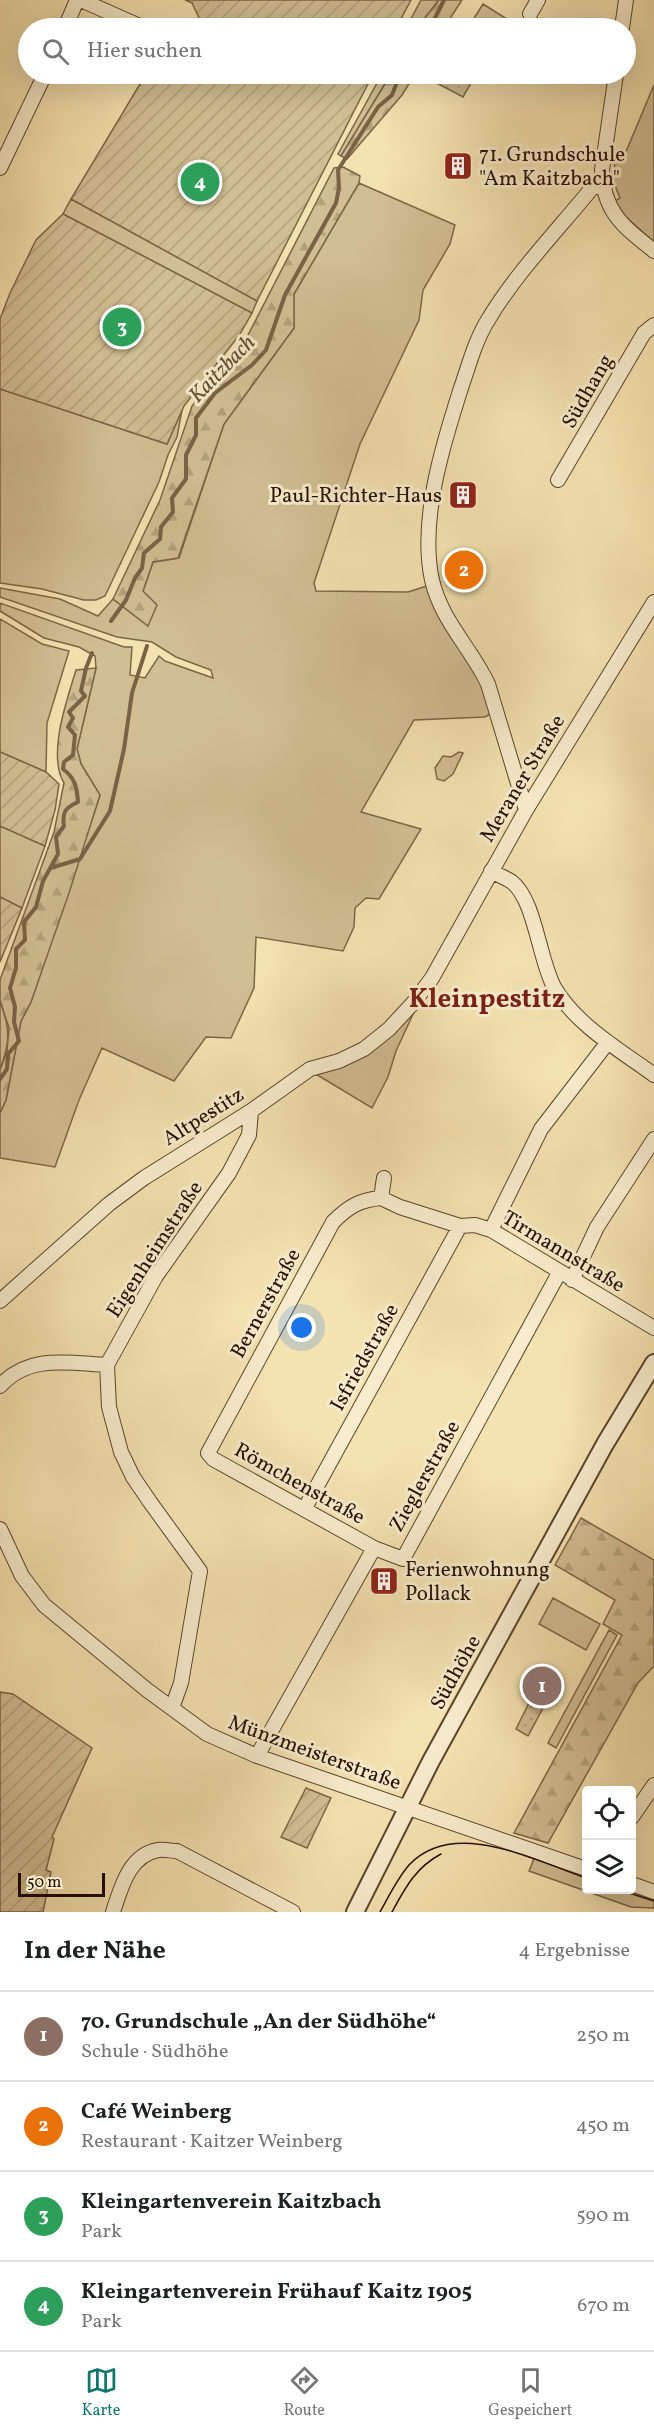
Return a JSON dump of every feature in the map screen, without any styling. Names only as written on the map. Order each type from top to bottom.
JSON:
[{"type":"street","points":[[69,18],[79,0],[121,18]]},
{"type":"street","points":[[530,14],[538,0]]},
{"type":"street","points":[[623,18],[626,0]]},
{"type":"street","points":[[0,168],[40,84]]},
{"type":"street","points":[[615,84],[602,170],[602,185],[607,201],[616,217],[654,251]]},
{"type":"street","points":[[526,810],[483,671],[452,627],[440,604],[432,580],[429,552],[432,504],[438,465],[449,426],[475,347],[487,322],[504,296],[592,188],[602,185]]},
{"type":"street","name":"Südhang","points":[[558,480],[644,333],[654,325]]},
{"type":"street","name":"Meraner Straße","points":[[432,978],[526,810],[654,602]]},
{"type":"street","points":[[491,871],[513,883],[527,901],[544,966],[555,989],[575,1014],[608,1042],[654,1075]]},
{"type":"street","name":"Altpestitz","points":[[0,1301],[109,1204],[144,1178],[251,1111],[310,1069],[339,1061],[364,1048],[389,1029],[432,978]]},
{"type":"street","points":[[491,1230],[541,1129],[608,1042]]},
{"type":"street","name":"Eigenheimstraße","points":[[107,1365],[156,1276],[229,1173],[249,1135],[251,1111]]},
{"type":"street","points":[[572,1280],[597,1227],[654,1139]]},
{"type":"street","points":[[381,1198],[384,1178]]},
{"type":"street","name":"Tirmannstraße","points":[[381,1198],[400,1207],[460,1226],[475,1225],[491,1230],[559,1273],[654,1328]]},
{"type":"street","name":"Bernerstraße","points":[[208,1453],[333,1222],[348,1208],[364,1200],[381,1198]]},
{"type":"street","name":"Isfriedstraße","points":[[305,1508],[460,1226]]},
{"type":"street","name":"Zieglerstraße","points":[[257,1756],[374,1548],[403,1559],[559,1273]]},
{"type":"street","points":[[0,1386],[11,1374],[39,1362],[107,1365],[109,1407],[121,1452],[150,1502],[200,1570],[181,1683],[172,1708]]},
{"type":"street","name":"Südhöhe","points":[[355,1912],[407,1808],[605,1444],[654,1363]]},
{"type":"street","name":"Römchenstraße","points":[[208,1453],[213,1459],[374,1548]]},
{"type":"street","name":"Münzmeisterstraße","points":[[0,1529],[22,1576],[44,1605],[130,1677],[207,1734],[257,1756],[582,1868]]},
{"type":"street","points":[[636,1811],[654,1785]]},
{"type":"street","points":[[113,1912],[120,1889],[134,1863],[158,1850],[177,1851],[292,1912]]},
{"type":"street","points":[[636,1885],[654,1892]]},
{"type":"green space","points":[[185,0],[411,0],[401,18],[199,18],[192,3]]},
{"type":"green space","points":[[421,0],[439,0],[425,18],[411,18]]},
{"type":"green space","points":[[439,0],[462,0],[450,18],[425,18]]},
{"type":"green space","points":[[483,4],[505,18],[474,18]]},
{"type":"green space","points":[[140,84],[368,84],[257,301],[71,199]]},
{"type":"green space","points":[[376,84],[385,84],[341,156],[338,154]]},
{"type":"green space","points":[[385,84],[409,84],[347,159],[341,156]]},
{"type":"green space","points":[[439,84],[470,84],[463,97]]},
{"type":"green space","points":[[654,85],[654,242],[619,211],[615,201],[620,198],[614,183],[615,152],[625,154]]},
{"type":"green space","points":[[343,167],[360,176],[359,183],[294,294],[294,328],[224,424],[178,558],[153,562],[143,591],[157,605],[148,626],[113,599],[160,500],[192,406],[248,335],[334,168]]},
{"type":"green space","points":[[359,183],[455,225],[450,244],[423,290],[419,320],[360,444],[314,583],[316,591],[408,592],[427,586],[441,621],[481,680],[492,713],[485,717],[414,720],[361,812],[421,829],[379,899],[366,898],[355,908],[354,927],[343,951],[256,937],[254,988],[231,1038],[206,1037],[174,1081],[102,1048],[79,1100],[55,1167],[0,1158],[0,1113],[6,1100],[21,1021],[31,1002],[100,795],[81,764],[77,749],[96,668],[95,656],[79,647],[44,638],[0,611],[0,603],[124,647],[132,647],[130,675],[145,678],[159,656],[165,661],[213,678],[211,670],[176,657],[152,642],[117,637],[0,597],[0,588],[60,599],[98,616],[113,599],[148,625],[143,591],[153,562],[179,558],[224,424],[294,328],[294,294]]},
{"type":"green space","points":[[71,199],[257,301],[252,313],[63,214]]},
{"type":"green space","points":[[63,214],[252,313],[240,334],[184,406],[167,444],[0,389],[0,319],[36,240]]},
{"type":"green space","points":[[0,389],[167,444],[182,410],[177,437],[159,482],[105,596],[96,600],[84,600],[42,589],[0,583]]},
{"type":"green space","points":[[0,619],[42,644],[69,651],[47,723],[46,772],[0,752]]},
{"type":"green space","points":[[96,668],[77,749],[81,764],[100,795],[31,1002],[21,1021],[6,1100],[0,1113],[0,1070],[7,1051],[9,1028],[0,1000],[0,980],[54,832],[64,783],[57,758],[58,743],[72,682],[76,670]]},
{"type":"green space","points":[[0,752],[46,772],[59,784],[55,810],[45,846],[0,826]]},
{"type":"green space","points":[[459,752],[463,753],[453,774],[444,781],[437,779],[435,768],[443,756],[451,757]]},
{"type":"green space","points":[[0,826],[45,846],[22,908],[0,897]]},
{"type":"green space","points":[[0,897],[22,908],[0,962]]},
{"type":"green space","points":[[420,999],[396,1051],[388,1077],[372,1108],[314,1073],[341,1066]]},
{"type":"green space","points":[[0,1000],[8,1035],[0,1070]]},
{"type":"green space","points":[[581,1518],[654,1560],[654,1666],[638,1683],[548,1843],[514,1833],[622,1635],[603,1624],[615,1600],[555,1565]]},
{"type":"green space","points":[[553,1598],[600,1624],[586,1650],[539,1624]]},
{"type":"green space","points":[[609,1630],[617,1635],[556,1748],[548,1743]]},
{"type":"green space","points":[[0,1692],[13,1694],[92,1748],[52,1837],[54,1839],[46,1870],[51,1872],[43,1912],[0,1912]]},
{"type":"green space","points":[[531,1699],[544,1706],[528,1736],[516,1729]]},
{"type":"green space","points":[[306,1788],[331,1798],[307,1848],[281,1837]]},
{"type":"green space","points":[[535,1856],[582,1873],[582,1890],[529,1871]]},
{"type":"green space","points":[[636,1890],[654,1897],[654,1908],[631,1907],[594,1894],[636,1894]]},
{"type":"waterway","name":"Kaitzbach","points":[[435,18],[444,0]]},
{"type":"waterway","name":"Kaitzbach","points":[[111,621],[126,600],[142,568],[144,553],[160,539],[161,527],[173,512],[172,498],[186,479],[186,455],[196,435],[196,418],[215,393],[252,365],[266,350],[285,295],[336,203],[339,188],[338,170],[378,107],[392,95],[396,84]]},
{"type":"waterway","points":[[51,868],[80,859],[110,811],[124,749],[132,693],[147,646]]},
{"type":"waterway","name":"Kaitzbach","points":[[0,1079],[7,1069],[8,1054],[19,1041],[10,988],[16,968],[16,949],[25,940],[24,922],[36,907],[43,881],[58,854],[56,837],[64,826],[64,814],[70,806],[78,802],[75,783],[63,769],[64,762],[73,755],[75,735],[68,727],[73,718],[69,712],[85,696],[81,691],[92,653]]},
{"type":"tram line","points":[[380,1912],[409,1865],[427,1851],[449,1844],[496,1847],[582,1877]]},
{"type":"tram line","points":[[392,1912],[418,1872],[441,1854]]},
{"type":"tram line","points":[[632,1894],[654,1901]]},
{"type":"place","name":"71. Grundschule \"Am Kaitzbach\"","points":[[458,166]]},
{"type":"place","name":"Kleingartenverein Frühauf Kaitz 1905","points":[[200,182]]},
{"type":"place","name":"Kleingartenverein Kaitzbach","points":[[122,327]]},
{"type":"place","name":"Paul-Richter-Haus","points":[[463,495]]},
{"type":"place","name":"Café Weinberg","points":[[464,570]]},
{"type":"place","name":"Ferienwohnung Pollack","points":[[384,1581]]},
{"type":"place","name":"70. Grundschule „An der Südhöhe“","points":[[542,1686]]},
{"type":"district","name":"Kleinpestitz","points":[[487,998]]}]
